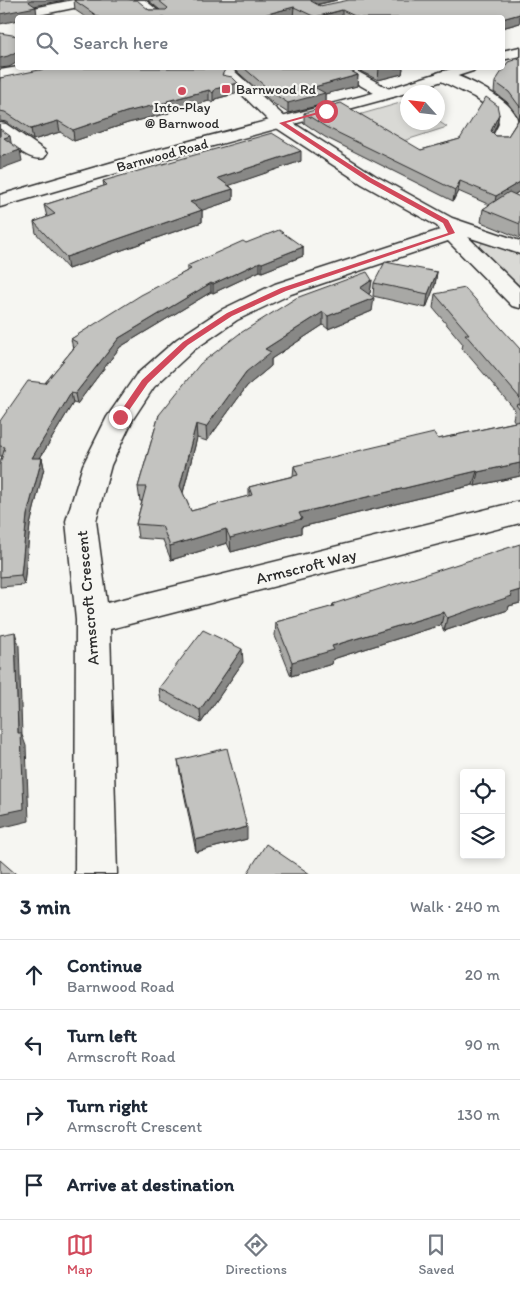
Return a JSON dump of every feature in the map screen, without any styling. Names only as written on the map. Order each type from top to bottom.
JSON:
[{"type":"street","points":[[40,11],[93,0]]},
{"type":"street","points":[[137,0],[156,15]]},
{"type":"street","points":[[505,55],[520,51]]},
{"type":"street","points":[[0,75],[26,70]]},
{"type":"street","points":[[224,70],[281,123],[369,180],[448,227],[520,248]]},
{"type":"street","points":[[344,70],[388,94]]},
{"type":"street","name":"Barnwood Road","points":[[0,201],[142,160],[388,94],[462,70]]},
{"type":"street","points":[[443,76],[490,99],[505,113],[508,122],[500,140]]},
{"type":"street","points":[[0,128],[38,154]]},
{"type":"street","points":[[448,227],[520,301]]},
{"type":"street","name":"Armscroft Crescent","points":[[96,874],[93,620],[81,521],[98,465],[120,417],[145,381],[186,344],[229,315],[283,289],[448,227]]},
{"type":"street","name":"Armscroft Way","points":[[93,620],[520,512]]},
{"type":"shaded area","points":[[400,103],[400,130],[438,130],[397,143],[348,118]]},
{"type":"shaded area","points":[[483,242],[520,255],[520,286],[479,247]]},
{"type":"building","points":[[0,0],[30,0],[29,2],[36,7],[0,14]]},
{"type":"building","points":[[74,0],[137,0],[149,10],[166,10],[168,8],[158,0],[311,0],[320,6],[349,0],[520,0],[520,14],[505,18],[505,15],[353,15],[342,10],[323,15],[311,15],[294,7],[263,15],[96,15]]},
{"type":"building","points":[[0,33],[15,36],[15,52],[0,58]]},
{"type":"building","points":[[520,58],[520,107],[509,92],[495,82],[503,70],[505,70],[508,62]]},
{"type":"building","points":[[39,70],[225,70],[222,75],[232,77],[238,83],[215,89],[213,93],[209,90],[126,112],[73,130],[58,121],[31,129],[5,112],[0,111],[0,78]]},
{"type":"building","points":[[246,70],[349,70],[358,75],[314,87],[325,93],[288,103],[274,94]]},
{"type":"building","points":[[486,97],[497,105],[499,114],[491,131],[496,136],[508,136],[519,119],[520,113],[520,182],[496,196],[460,181],[455,190],[326,127],[304,113],[341,103],[421,150],[460,139]]},
{"type":"building","points":[[0,129],[10,136],[4,138],[20,150],[0,157]]},
{"type":"building","points":[[272,133],[301,151],[218,178],[233,189],[190,202],[202,210],[66,257],[34,222],[55,214],[44,205],[107,185],[103,181]]},
{"type":"building","points":[[509,192],[520,197],[520,224],[483,209]]},
{"type":"building","points":[[279,230],[303,247],[262,263],[260,262],[213,284],[211,283],[119,338],[75,394],[71,393],[32,458],[42,458],[27,515],[21,575],[0,577],[0,464],[5,447],[0,446],[0,421],[28,381],[45,383],[78,343],[71,339],[141,295],[191,269],[187,266],[243,241],[246,243]]},
{"type":"building","points":[[385,262],[437,272],[428,294],[374,283]]},
{"type":"building","points":[[367,272],[372,280],[360,288],[374,298],[328,316],[323,312],[265,349],[271,352],[246,372],[206,427],[196,424],[180,486],[191,511],[252,495],[249,487],[298,475],[294,466],[434,433],[438,439],[520,421],[520,463],[477,471],[299,513],[302,519],[230,538],[226,529],[170,546],[162,526],[136,524],[146,487],[138,487],[159,415],[200,364],[239,334],[296,298]]},
{"type":"building","points":[[465,288],[520,349],[520,398],[465,334],[469,334],[435,294]]},
{"type":"building","points":[[520,544],[520,590],[510,593],[512,596],[447,618],[444,612],[332,646],[334,650],[292,662],[276,622],[334,606],[333,604]]},
{"type":"building","points":[[203,630],[242,649],[200,710],[159,688]]},
{"type":"building","points":[[15,632],[18,733],[21,733],[24,809],[0,814],[0,635]]},
{"type":"building","points":[[227,748],[247,827],[195,840],[178,760]]},
{"type":"building","points":[[266,844],[310,874],[247,874]]},
{"type":"building","points":[[0,860],[16,874],[0,874]]},
{"type":"place","name":"Barnwood Rd","points":[[226,89]]},
{"type":"place","name":"Into-Play @ Barnwood","points":[[182,91]]},
{"type":"route","points":[[120,417],[145,381],[186,344],[229,315],[283,289],[452,233],[446,222],[369,180],[281,123],[326,111]]}]
